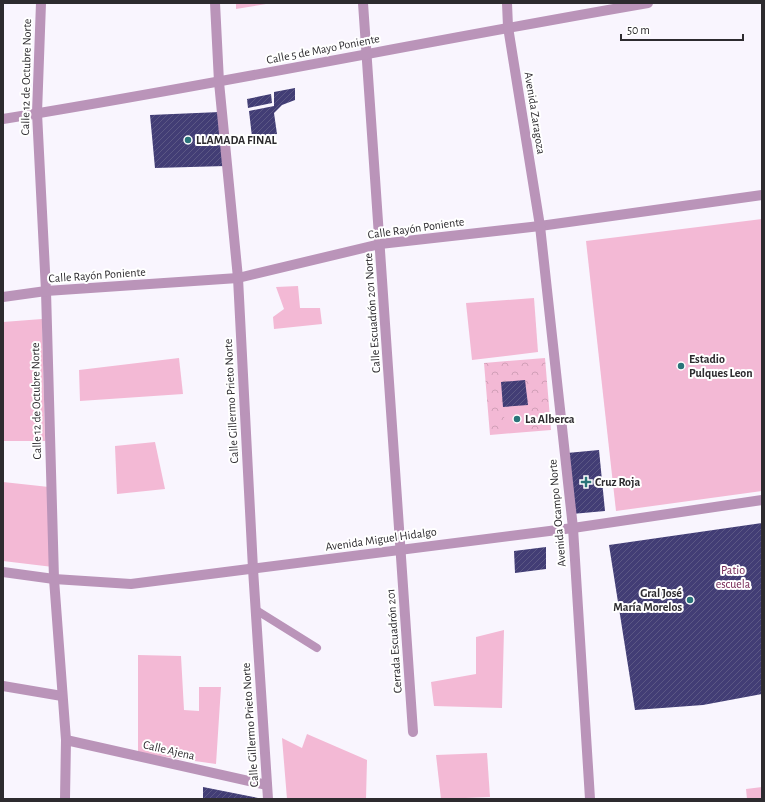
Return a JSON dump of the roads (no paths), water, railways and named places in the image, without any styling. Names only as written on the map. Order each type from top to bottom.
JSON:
[{"type":"street","name":"Calle 12 de Octubre Norte","points":[[41,3],[37,113],[46,291],[54,579],[66,740],[65,799]]},
{"type":"street","name":"Calle Gillermo Prieto Norte","points":[[215,3],[219,82],[238,278],[253,569],[268,799]]},
{"type":"street","name":"Calle Escuadrón 201 Norte","points":[[363,3],[400,549]]},
{"type":"street","name":"Avenida Zaragoza","points":[[507,3],[508,27],[540,226]]},
{"type":"street","name":"Calle 5 de Mayo Poniente","points":[[3,119],[219,82],[508,27],[648,3]]},
{"type":"street","name":"Calle Rayón Poniente","points":[[3,297],[46,291],[238,278],[380,244],[540,226],[762,196]]},
{"type":"street","name":"Avenida Ocampo Norte","points":[[540,226],[573,528],[590,799]]},
{"type":"street","name":"Avenida Miguel Hidalgo","points":[[3,572],[54,579],[131,584],[573,528],[762,500]]},
{"type":"street","name":"Cerrada Escuadrón 201","points":[[400,549],[413,732]]},
{"type":"street","points":[[3,686],[62,696]]},
{"type":"street","name":"Calle Ajena","points":[[66,740],[267,785]]},
{"type":"lane","points":[[256,610],[317,648]]},
{"type":"place","name":"LLAMADA FINAL","points":[[188,140]]},
{"type":"place","name":"Estadio Pulques Leon","points":[[681,366]]},
{"type":"place","name":"La Alberca","points":[[517,419]]},
{"type":"place","name":"Cruz Roja","points":[[586,482]]},
{"type":"place","name":"Gral José María Morelos","points":[[690,600]]},
{"type":"park label","name":"Patio escuela","points":[[733,577]]}]
